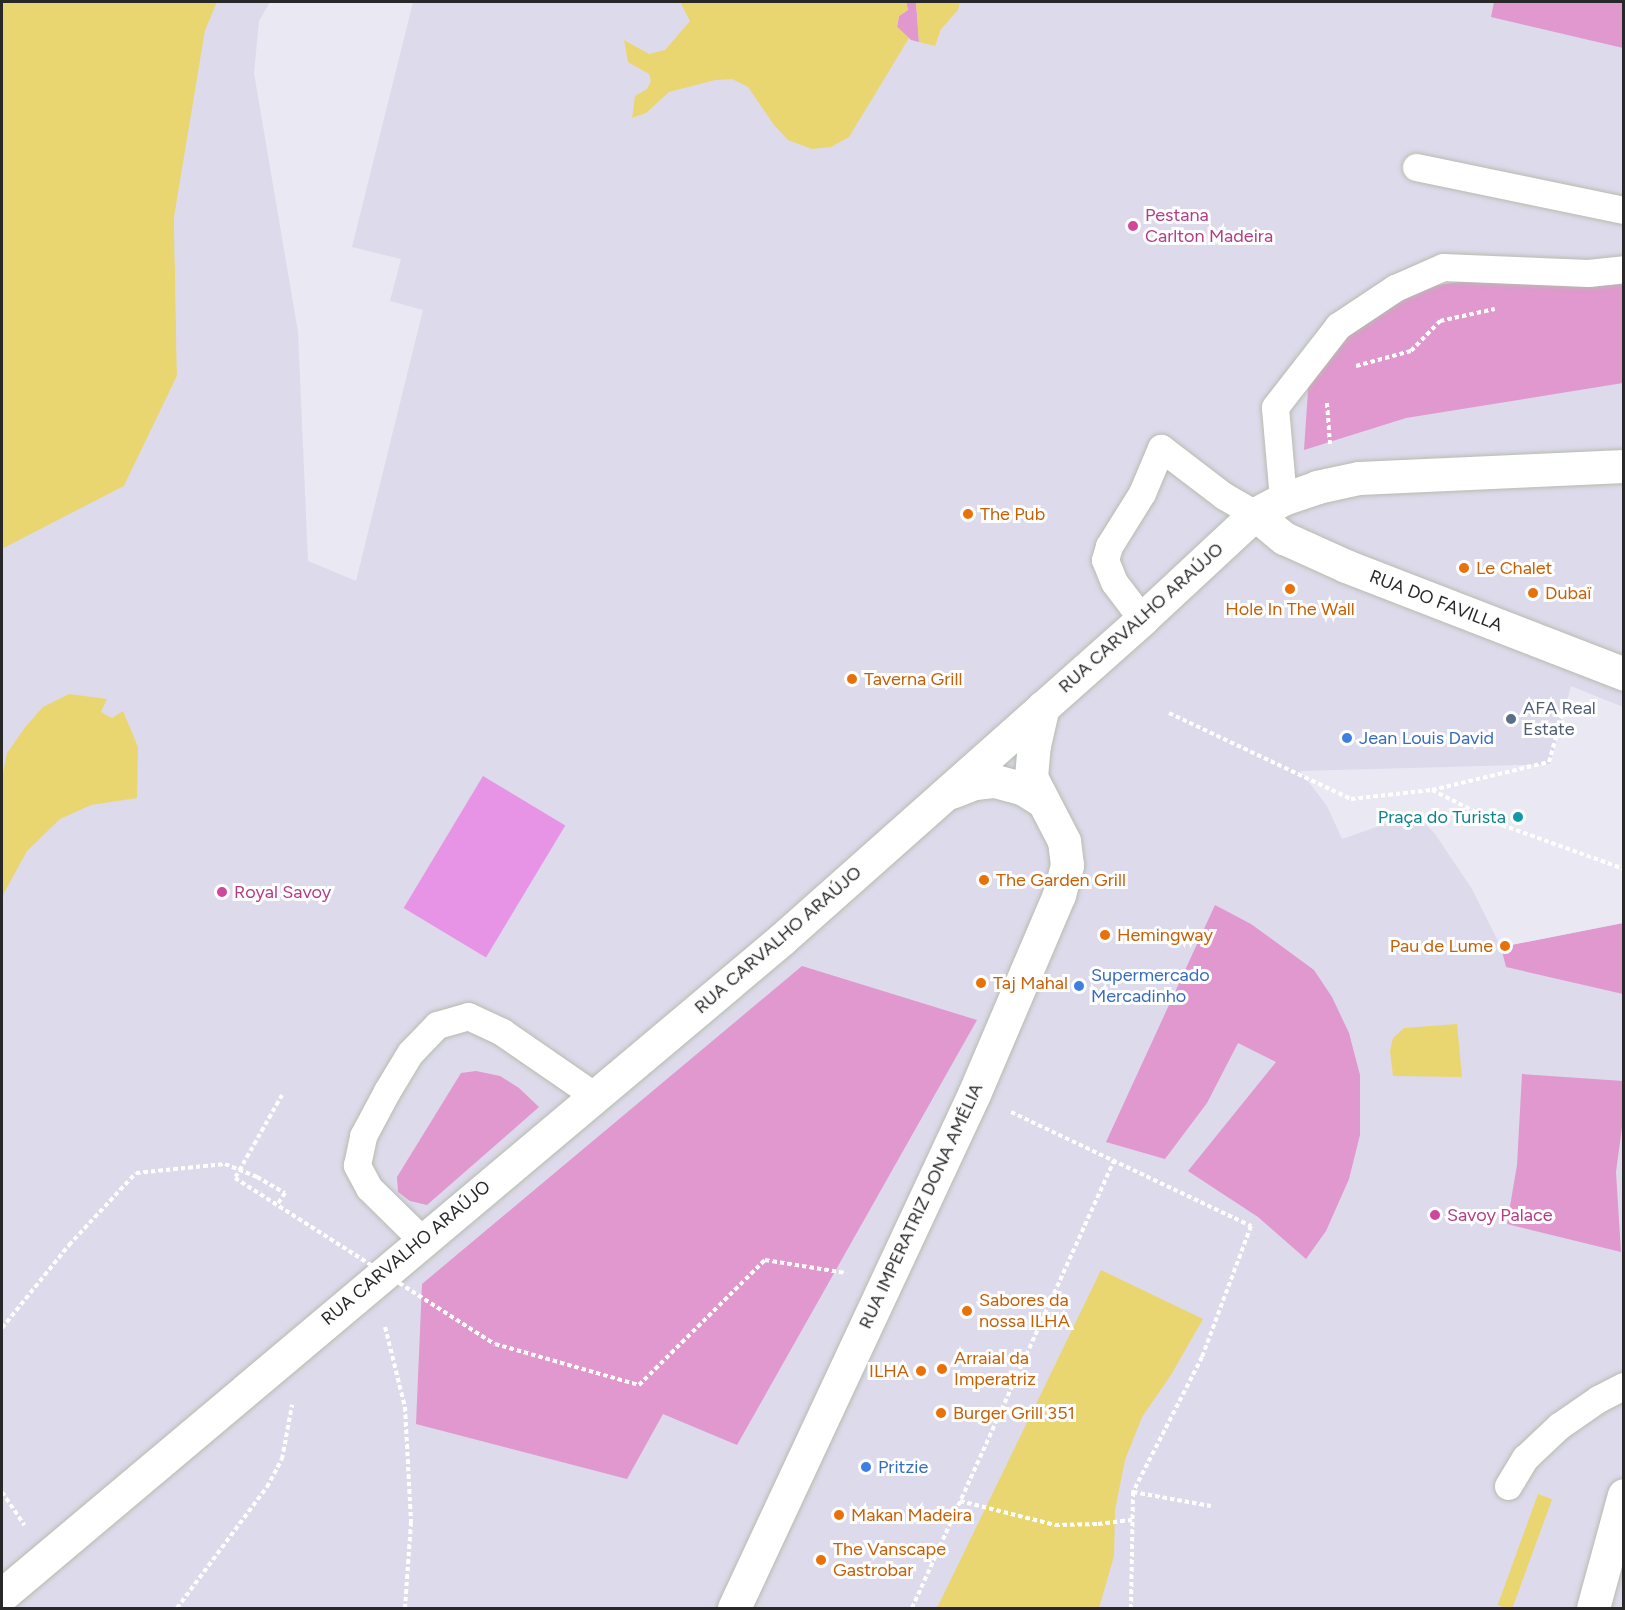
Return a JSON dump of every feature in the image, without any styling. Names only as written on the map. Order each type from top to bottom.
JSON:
[{"type":"street","name":"RUA CARVALHO ARAÚJO","points":[[2,1595],[782,939],[1142,619],[1255,514],[1283,499],[1317,487],[1359,478],[1623,466]]},
{"type":"street","name":"RUA DO FAVILLA","points":[[1255,514],[1284,538],[1346,566],[1623,674]]},
{"type":"street","name":"RUA IMPERATRIZ DONA AMÉLIA","points":[[734,1608],[974,1094],[1059,895],[1068,865],[1064,841],[1031,777],[1034,746],[1043,707]]},
{"type":"street","name":"RUA IMPERATRIZ DONA AMÉLIA","points":[[946,793],[975,783],[995,781],[1022,788],[1041,800]]},
{"type":"street","points":[[1593,1608],[1623,1495]]},
{"type":"lane","points":[[1416,167],[1623,210]]},
{"type":"lane","points":[[1283,499],[1275,407],[1338,326],[1395,288],[1443,267],[1588,273],[1623,270]]},
{"type":"lane","points":[[1142,619],[1113,582],[1105,560],[1109,546],[1142,493],[1161,448],[1224,496],[1255,514]]},
{"type":"lane","points":[[422,1240],[369,1188],[357,1165],[363,1136],[387,1091],[410,1053],[436,1025],[468,1016],[502,1032],[595,1096]]},
{"type":"lane","points":[[1508,1486],[1525,1458],[1559,1426],[1598,1399],[1623,1386]]},
{"type":"path","points":[[1347,368],[1411,351],[1440,321],[1506,307]]},
{"type":"path","points":[[1327,395],[1330,447]]},
{"type":"path","points":[[1169,712],[1351,799],[1432,790],[1549,762],[1578,656]]},
{"type":"path","points":[[1432,790],[1502,825],[1623,869]]},
{"type":"path","points":[[282,1095],[236,1178],[495,1344],[639,1385],[765,1260],[851,1274]]},
{"type":"path","points":[[1002,1108],[1251,1226],[1202,1357],[1133,1492],[1131,1608]]},
{"type":"path","points":[[912,1608],[1114,1160]]},
{"type":"path","points":[[2,1328],[69,1245],[136,1173],[225,1164],[257,1177],[285,1194],[277,1205]]},
{"type":"path","points":[[376,1330],[384,1323],[405,1407],[411,1522],[405,1608]]},
{"type":"path","points":[[177,1608],[267,1487],[282,1459],[293,1402]]},
{"type":"path","points":[[2,1492],[25,1525]]},
{"type":"path","points":[[1133,1492],[1211,1506]]},
{"type":"path","points":[[960,1501],[1055,1526],[1133,1520]]},
{"type":"shaded area","points":[[2,2],[217,2],[205,31],[174,218],[177,376],[124,486],[2,549]]},
{"type":"shaded area","points":[[270,2],[413,2],[352,247],[401,259],[390,301],[423,310],[356,581],[308,561],[298,332],[254,73],[259,21]]},
{"type":"shaded area","points":[[680,2],[906,2],[908,10],[899,16],[897,27],[909,38],[849,137],[831,147],[812,149],[788,140],[774,125],[748,87],[732,79],[715,80],[669,92],[646,113],[632,118],[635,96],[647,89],[651,81],[649,74],[628,62],[624,40],[649,54],[665,50],[690,21]]},
{"type":"shaded area","points":[[906,2],[916,2],[919,42],[911,40],[897,27],[899,16],[908,10]]},
{"type":"shaded area","points":[[916,2],[960,2],[958,10],[941,29],[935,46],[919,42]]},
{"type":"shaded area","points":[[1494,2],[1623,2],[1623,48],[1491,17]]},
{"type":"shaded area","points":[[1501,276],[1623,282],[1623,383],[1406,418],[1304,450],[1310,361],[1342,336],[1416,288]]},
{"type":"shaded area","name":"Praça do Turista","points":[[1571,686],[1623,707],[1623,923],[1501,947],[1472,889],[1435,834],[1424,823],[1408,816],[1342,839],[1327,806],[1300,771],[1550,764]]},
{"type":"shaded area","points":[[69,694],[107,699],[101,712],[112,718],[123,711],[138,747],[137,798],[91,805],[60,819],[27,851],[4,893],[2,902],[2,778],[7,753],[43,707]]},
{"type":"shaded area","points":[[483,776],[565,825],[486,957],[404,908]]},
{"type":"shaded area","points":[[1215,905],[1251,924],[1314,970],[1332,997],[1349,1033],[1360,1075],[1360,1135],[1349,1179],[1326,1231],[1306,1259],[1258,1217],[1188,1171],[1276,1062],[1238,1043],[1207,1103],[1165,1159],[1106,1142]]},
{"type":"shaded area","points":[[1623,923],[1623,994],[1506,967],[1501,947]]},
{"type":"shaded area","points":[[802,966],[977,1020],[737,1445],[663,1414],[627,1479],[416,1424],[422,1284]]},
{"type":"shaded area","points":[[1457,1024],[1462,1077],[1393,1076],[1390,1051],[1393,1038],[1404,1028]]},
{"type":"shaded area","points":[[476,1071],[500,1076],[519,1088],[539,1107],[427,1205],[410,1201],[398,1192],[397,1177],[461,1073]]},
{"type":"shaded area","points":[[1522,1074],[1623,1081],[1623,1120],[1616,1172],[1621,1252],[1507,1224],[1517,1165]]},
{"type":"shaded area","points":[[1101,1270],[1203,1319],[1171,1375],[1142,1417],[1125,1460],[1115,1510],[1114,1556],[1099,1608],[937,1608]]},
{"type":"shaded area","points":[[1538,1494],[1552,1499],[1512,1608],[1498,1605]]},
{"type":"pier","points":[[217,2],[220,2],[208,32],[177,219],[180,377],[126,488],[2,552],[2,549],[124,486],[177,376],[174,218],[205,31]]},
{"type":"place","name":"Pestana Carlton Madeira","points":[[1133,226]]},
{"type":"place","name":"The Pub","points":[[968,514]]},
{"type":"place","name":"Le Chalet","points":[[1464,568]]},
{"type":"place","name":"Hole In The Wall","points":[[1290,589]]},
{"type":"place","name":"Dubaï","points":[[1533,593]]},
{"type":"place","name":"Taverna Grill","points":[[852,679]]},
{"type":"place","name":"AFA Real Estate","points":[[1511,719]]},
{"type":"place","name":"Jean Louis David","points":[[1347,738]]},
{"type":"place","name":"Praça do Turista","points":[[1518,817]]},
{"type":"place","name":"The Garden Grill","points":[[984,880]]},
{"type":"place","name":"Royal Savoy","points":[[222,892]]},
{"type":"place","name":"Hemingway","points":[[1105,935]]},
{"type":"place","name":"Pau de Lume","points":[[1505,946]]},
{"type":"place","name":"Taj Mahal","points":[[981,983]]},
{"type":"place","name":"Supermercado Mercadinho","points":[[1079,986]]},
{"type":"place","name":"Savoy Palace","points":[[1435,1215]]},
{"type":"place","name":"Sabores da nossa ILHA","points":[[967,1311]]},
{"type":"place","name":"Arraial da Imperatriz","points":[[942,1369]]},
{"type":"place","name":"ILHA","points":[[921,1371]]},
{"type":"place","name":"Burger Grill 351","points":[[941,1413]]},
{"type":"place","name":"Pritzie","points":[[866,1467]]},
{"type":"place","name":"Makan Madeira","points":[[839,1515]]},
{"type":"place","name":"The Vanscape Gastrobar","points":[[821,1560]]}]
